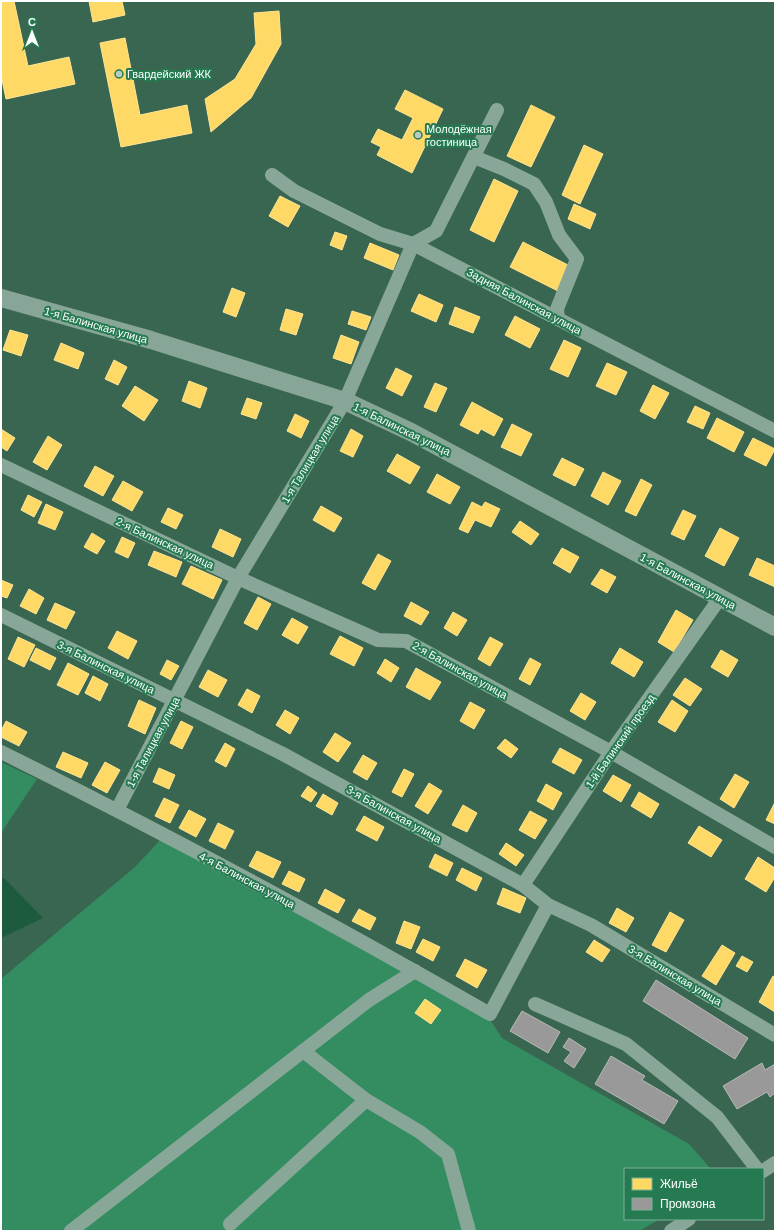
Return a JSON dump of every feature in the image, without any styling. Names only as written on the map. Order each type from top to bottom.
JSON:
[{"type":"main road","name":"1-я Балинская улица","points":[[1,298],[151,340],[345,401],[411,432],[775,627]]},
{"type":"street","points":[[413,244],[436,231],[496,110]]},
{"type":"street","points":[[474,157],[504,169],[534,184],[546,202],[559,235],[577,259],[557,309],[558,320]]},
{"type":"street","name":"Задняя Балинская улица","points":[[272,175],[294,191],[380,234],[413,244],[775,431]]},
{"type":"street","name":"1-я Талицкая улица","points":[[117,810],[238,578],[345,401],[413,244]]},
{"type":"street","name":"2-я Балинская улица","points":[[1,465],[238,578],[378,640],[406,640],[612,752],[775,847]]},
{"type":"street","name":"1-й Балинский проезд","points":[[523,885],[612,752],[720,598]]},
{"type":"street","name":"3-я Балинская улица","points":[[1,615],[281,752],[523,885],[548,905],[591,925],[775,1035]]},
{"type":"street","name":"4-я Балинская улица","points":[[1,752],[117,810],[415,971],[490,1014],[548,905]]},
{"type":"street","points":[[71,1231],[369,1000],[415,971]]},
{"type":"street","points":[[535,1004],[626,1044],[718,1118],[756,1168]]},
{"type":"street","points":[[303,1051],[366,1100],[420,1132],[448,1154],[469,1231]]},
{"type":"street","points":[[230,1224],[366,1100]]},
{"type":"street","points":[[764,1170],[775,1163]]},
{"type":"street","points":[[671,1231],[688,1220]]},
{"type":"shaded area","points":[[1,762],[37,779],[1,833]]},
{"type":"shaded area","points":[[163,837],[491,1021],[502,1038],[689,1144],[710,1168],[624,1168],[624,1220],[658,1220],[639,1231],[1,1231],[1,979],[135,867]]},
{"type":"shaded area","points":[[1,878],[4,878],[43,918],[1,938]]},
{"type":"building: Жильё","points":[[1,1],[14,1],[28,66],[69,57],[75,84],[6,99],[1,75]]},
{"type":"building: Жильё","points":[[89,1],[122,1],[125,15],[93,22]]},
{"type":"building: Жильё","name":"Гвардейский ЖК","points":[[279,11],[281,44],[251,98],[211,132],[205,99],[235,79],[256,44],[254,13]]},
{"type":"building: Жильё","name":"Гвардейский ЖК","points":[[125,38],[140,115],[187,105],[192,133],[121,147],[100,43]]},
{"type":"building: Жильё","name":"Молодёжная гостиница","points":[[405,90],[443,109],[412,173],[377,155],[381,147],[371,142],[378,129],[402,140],[413,118],[395,109]]},
{"type":"building: Жильё","points":[[531,105],[555,117],[531,167],[507,156]]},
{"type":"building: Жильё","points":[[584,145],[603,154],[580,204],[562,195]]},
{"type":"building: Жильё","points":[[494,179],[518,191],[494,242],[470,230]]},
{"type":"building: Жильё","points":[[280,196],[300,206],[288,227],[269,216]]},
{"type":"building: Жильё","points":[[574,204],[596,214],[590,229],[568,219]]},
{"type":"building: Жильё","points":[[335,232],[347,236],[342,250],[330,245]]},
{"type":"building: Жильё","points":[[523,242],[570,266],[558,291],[510,267]]},
{"type":"building: Жильё","points":[[370,243],[399,255],[393,270],[364,258]]},
{"type":"building: Жильё","points":[[232,288],[245,293],[236,317],[223,312]]},
{"type":"building: Жильё","points":[[419,294],[443,305],[436,322],[411,311]]},
{"type":"building: Жильё","points":[[455,307],[480,317],[473,333],[449,324]]},
{"type":"building: Жильё","points":[[286,309],[303,314],[296,335],[280,330]]},
{"type":"building: Жильё","points":[[352,311],[371,317],[366,330],[348,324]]},
{"type":"building: Жильё","points":[[515,316],[540,329],[530,348],[505,335]]},
{"type":"building: Жильё","points":[[10,330],[28,335],[21,356],[3,350]]},
{"type":"building: Жильё","points":[[341,335],[359,342],[351,364],[333,358]]},
{"type":"building: Жильё","points":[[564,340],[581,348],[568,377],[550,369]]},
{"type":"building: Жильё","points":[[61,343],[84,353],[78,369],[54,360]]},
{"type":"building: Жильё","points":[[114,360],[127,367],[118,385],[105,379]]},
{"type":"building: Жильё","points":[[607,363],[627,372],[616,395],[596,386]]},
{"type":"building: Жильё","points":[[396,368],[412,376],[402,396],[386,388]]},
{"type":"building: Жильё","points":[[189,381],[207,388],[200,408],[182,401]]},
{"type":"building: Жильё","points":[[435,383],[447,388],[436,412],[424,407]]},
{"type":"building: Жильё","points":[[653,385],[669,393],[655,419],[640,411]]},
{"type":"building: Жильё","points":[[135,386],[158,400],[144,421],[122,406]]},
{"type":"building: Жильё","points":[[247,398],[262,403],[256,419],[241,414]]},
{"type":"building: Жильё","points":[[472,402],[503,419],[494,436],[481,429],[478,434],[460,425]]},
{"type":"building: Жильё","points":[[695,406],[710,413],[703,429],[687,422]]},
{"type":"building: Жильё","points":[[295,414],[309,421],[301,438],[287,431]]},
{"type":"building: Жильё","points":[[717,418],[744,432],[734,452],[707,438]]},
{"type":"building: Жильё","points":[[512,424],[532,434],[521,456],[501,447]]},
{"type":"building: Жильё","points":[[1,429],[15,438],[7,451],[1,447]]},
{"type":"building: Жильё","points":[[351,429],[363,436],[353,457],[340,451]]},
{"type":"building: Жильё","points":[[48,436],[62,445],[47,470],[33,462]]},
{"type":"building: Жильё","points":[[753,438],[775,449],[766,466],[744,455]]},
{"type":"building: Жильё","points":[[397,454],[420,467],[410,484],[387,471]]},
{"type":"building: Жильё","points":[[562,458],[584,469],[575,486],[553,475]]},
{"type":"building: Жильё","points":[[95,466],[114,476],[103,496],[84,486]]},
{"type":"building: Жильё","points":[[603,472],[621,481],[608,505],[591,496]]},
{"type":"building: Жильё","points":[[437,474],[460,487],[450,504],[427,492]]},
{"type":"building: Жильё","points":[[641,479],[652,485],[636,516],[625,511]]},
{"type":"building: Жильё","points":[[123,481],[143,492],[132,511],[112,500]]},
{"type":"building: Жильё","points":[[28,495],[42,502],[34,517],[21,510]]},
{"type":"building: Жильё","points":[[472,502],[482,507],[485,502],[500,509],[491,527],[475,520],[468,533],[459,529]]},
{"type":"building: Жильё","points":[[46,504],[63,512],[55,530],[38,523]]},
{"type":"building: Жильё","points":[[321,506],[342,518],[334,532],[313,520]]},
{"type":"building: Жильё","points":[[168,508],[183,515],[176,529],[161,522]]},
{"type":"building: Жильё","points":[[683,510],[696,516],[684,540],[671,534]]},
{"type":"building: Жильё","points":[[520,521],[539,534],[531,545],[512,532]]},
{"type":"building: Жильё","points":[[720,528],[739,538],[724,566],[705,556]]},
{"type":"building: Жильё","points":[[220,529],[241,539],[233,557],[212,547]]},
{"type":"building: Жильё","points":[[92,533],[105,541],[97,554],[84,547]]},
{"type":"building: Жильё","points":[[122,537],[135,543],[128,558],[115,552]]},
{"type":"building: Жильё","points":[[562,548],[579,557],[570,573],[553,563]]},
{"type":"building: Жильё","points":[[154,551],[182,562],[176,577],[148,565]]},
{"type":"building: Жильё","points":[[378,554],[391,561],[375,590],[362,583]]},
{"type":"building: Жильё","points":[[757,558],[775,566],[775,587],[749,575]]},
{"type":"building: Жильё","points":[[191,566],[222,580],[213,599],[182,584]]},
{"type":"building: Жильё","points":[[601,569],[616,577],[607,593],[591,584]]},
{"type":"building: Жильё","points":[[1,580],[13,585],[7,598],[1,596]]},
{"type":"building: Жильё","points":[[29,589],[44,598],[36,614],[20,606]]},
{"type":"building: Жильё","points":[[258,597],[271,604],[257,630],[244,623]]},
{"type":"building: Жильё","points":[[411,602],[429,612],[421,625],[404,616]]},
{"type":"building: Жильё","points":[[55,603],[75,612],[66,629],[47,620]]},
{"type":"building: Жильё","points":[[676,610],[693,620],[674,652],[658,642]]},
{"type":"building: Жильё","points":[[453,612],[467,620],[457,636],[444,628]]},
{"type":"building: Жильё","points":[[292,618],[308,627],[298,644],[282,635]]},
{"type":"building: Жильё","points":[[117,631],[137,641],[128,659],[108,648]]},
{"type":"building: Жильё","points":[[340,636],[363,648],[354,666],[330,654]]},
{"type":"building: Жильё","points":[[18,637],[35,645],[24,667],[8,659]]},
{"type":"building: Жильё","points":[[490,637],[503,644],[490,666],[478,659]]},
{"type":"building: Жильё","points":[[36,648],[56,658],[50,670],[30,660]]},
{"type":"building: Жильё","points":[[620,648],[643,662],[634,677],[611,663]]},
{"type":"building: Жильё","points":[[721,650],[738,660],[728,677],[711,667]]},
{"type":"building: Жильё","points":[[530,658],[541,664],[530,685],[519,679]]},
{"type":"building: Жильё","points":[[385,659],[399,668],[391,682],[377,673]]},
{"type":"building: Жильё","points":[[167,660],[179,666],[171,680],[160,674]]},
{"type":"building: Жильё","points":[[68,663],[89,674],[78,695],[57,685]]},
{"type":"building: Жильё","points":[[416,668],[441,682],[430,700],[406,687]]},
{"type":"building: Жильё","points":[[208,670],[227,680],[218,697],[199,687]]},
{"type":"building: Жильё","points":[[93,676],[108,684],[100,701],[85,693]]},
{"type":"building: Жильё","points":[[685,678],[702,689],[690,706],[673,695]]},
{"type":"building: Жильё","points":[[247,689],[260,696],[252,713],[238,705]]},
{"type":"building: Жильё","points":[[581,693],[596,702],[585,720],[570,711]]},
{"type":"building: Жильё","points":[[139,700],[156,708],[145,734],[128,726]]},
{"type":"building: Жильё","points":[[672,700],[688,711],[675,732],[658,722]]},
{"type":"building: Жильё","points":[[470,702],[485,710],[474,729],[460,721]]},
{"type":"building: Жильё","points":[[285,710],[299,718],[290,734],[276,725]]},
{"type":"building: Жильё","points":[[6,721],[27,732],[19,746],[1,737],[1,731]]},
{"type":"building: Жильё","points":[[181,721],[193,727],[182,749],[170,743]]},
{"type":"building: Жильё","points":[[335,733],[351,743],[338,762],[323,752]]},
{"type":"building: Жильё","points":[[505,739],[518,749],[511,758],[497,748]]},
{"type":"building: Жильё","points":[[225,743],[235,749],[226,767],[215,761]]},
{"type":"building: Жильё","points":[[560,748],[582,760],[574,774],[552,762]]},
{"type":"building: Жильё","points":[[63,752],[88,763],[81,778],[56,767]]},
{"type":"building: Жильё","points":[[363,755],[377,763],[367,780],[353,772]]},
{"type":"building: Жильё","points":[[105,762],[120,770],[107,793],[92,785]]},
{"type":"building: Жильё","points":[[159,768],[175,775],[169,789],[153,782]]},
{"type":"building: Жильё","points":[[404,769],[414,774],[402,797],[392,792]]},
{"type":"building: Жильё","points":[[735,774],[749,782],[734,808],[720,799]]},
{"type":"building: Жильё","points":[[613,775],[631,785],[621,802],[603,791]]},
{"type":"building: Жильё","points":[[429,783],[442,791],[428,814],[415,806]]},
{"type":"building: Жильё","points":[[546,784],[562,793],[553,810],[537,801]]},
{"type":"building: Жильё","points":[[308,786],[317,793],[311,802],[301,796]]},
{"type":"building: Жильё","points":[[639,792],[659,804],[651,818],[631,806]]},
{"type":"building: Жильё","points":[[323,794],[338,803],[332,815],[316,806]]},
{"type":"building: Жильё","points":[[164,798],[179,805],[170,823],[155,816]]},
{"type":"building: Жильё","points":[[775,802],[775,824],[766,820]]},
{"type":"building: Жильё","points":[[463,805],[477,813],[467,832],[452,825]]},
{"type":"building: Жильё","points":[[189,810],[206,819],[196,837],[179,828]]},
{"type":"building: Жильё","points":[[530,811],[547,820],[535,839],[519,830]]},
{"type":"building: Жильё","points":[[364,816],[384,827],[377,841],[356,830]]},
{"type":"building: Жильё","points":[[218,823],[234,831],[225,849],[209,841]]},
{"type":"building: Жильё","points":[[699,826],[722,840],[711,857],[688,843]]},
{"type":"building: Жильё","points":[[506,843],[524,855],[516,866],[499,854]]},
{"type":"building: Жильё","points":[[257,851],[281,862],[273,878],[249,866]]},
{"type":"building: Жильё","points":[[435,854],[453,863],[447,876],[429,867]]},
{"type":"building: Жильё","points":[[758,857],[775,868],[775,877],[766,892],[745,879]]},
{"type":"building: Жильё","points":[[462,868],[482,878],[476,891],[456,880]]},
{"type":"building: Жильё","points":[[289,871],[305,879],[299,892],[282,884]]},
{"type":"building: Жильё","points":[[503,888],[526,898],[520,913],[497,904]]},
{"type":"building: Жильё","points":[[325,889],[345,900],[338,913],[318,903]]},
{"type":"building: Жильё","points":[[617,908],[634,918],[626,932],[609,923]]},
{"type":"building: Жильё","points":[[359,909],[376,918],[370,930],[352,921]]},
{"type":"building: Жильё","points":[[670,912],[684,920],[666,952],[652,945]]},
{"type":"building: Жильё","points":[[404,921],[420,927],[411,949],[396,943]]},
{"type":"building: Жильё","points":[[423,939],[440,947],[433,961],[416,952]]},
{"type":"building: Жильё","points":[[594,940],[610,950],[602,962],[586,952]]},
{"type":"building: Жильё","points":[[722,945],[735,953],[716,985],[702,976]]},
{"type":"building: Жильё","points":[[742,956],[753,962],[747,972],[736,966]]},
{"type":"building: Жильё","points":[[465,959],[487,970],[477,988],[456,976]]},
{"type":"building: Жильё","points":[[773,976],[775,977],[775,1012],[759,1002]]},
{"type":"building: Жильё","points":[[425,999],[441,1010],[431,1024],[415,1013]]},
{"type":"building: Промзона","points":[[656,980],[748,1038],[735,1059],[643,1001]]},
{"type":"building: Промзона","points":[[522,1011],[560,1032],[548,1053],[510,1031]]},
{"type":"building: Промзона","points":[[569,1038],[586,1049],[574,1068],[564,1061],[571,1052],[563,1047]]},
{"type":"building: Промзона","points":[[611,1056],[645,1076],[642,1080],[678,1101],[664,1124],[595,1084]]},
{"type":"building: Промзона","points":[[762,1063],[765,1070],[775,1064],[775,1093],[770,1097],[767,1092],[737,1109],[723,1086]]},
{"type":"place","name":"Гвардейский ЖК","points":[[119,74]]},
{"type":"place","name":"Молодёжная гостиница","points":[[418,135]]}]
